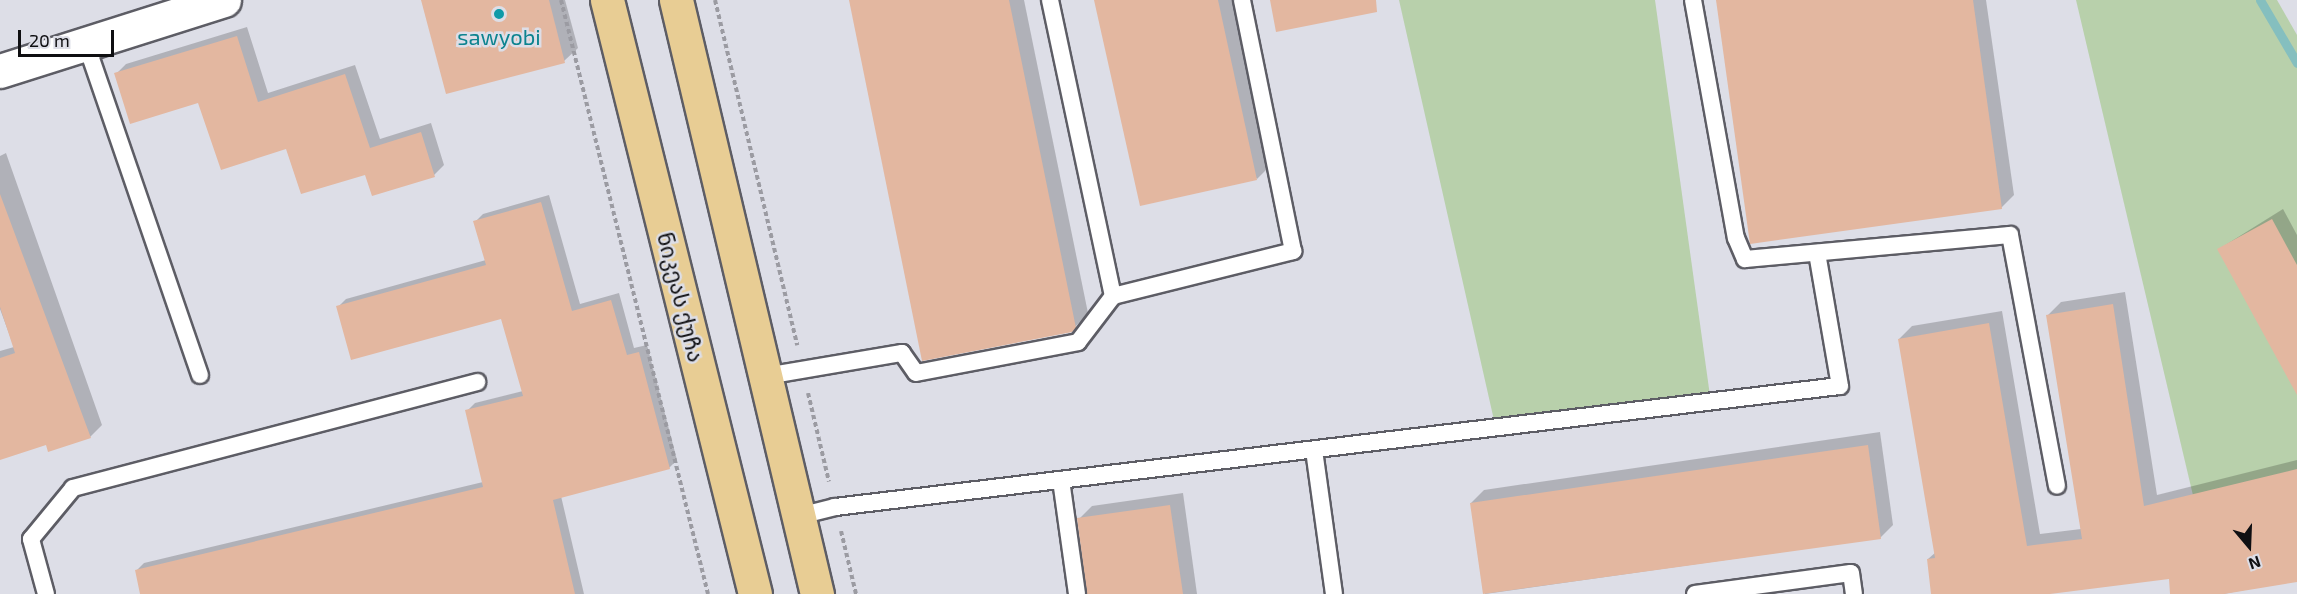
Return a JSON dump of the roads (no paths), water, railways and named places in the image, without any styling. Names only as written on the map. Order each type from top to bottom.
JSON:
[{"type":"main road","name":"ნიკეას ქუჩა","points":[[607,0],[755,594]]},
{"type":"main road","points":[[676,0],[817,594]]},
{"type":"street","points":[[0,71],[224,0]]},
{"type":"lane","points":[[1050,0],[1113,296]]},
{"type":"lane","points":[[766,376],[902,353],[916,373],[1078,342],[1113,296],[1293,251],[1242,0]]},
{"type":"lane","points":[[1693,0],[1736,238],[1745,259],[2010,235],[2057,486]]},
{"type":"lane","points":[[86,44],[200,375]]},
{"type":"lane","points":[[799,516],[835,507],[1840,386],[1817,253]]},
{"type":"lane","points":[[46,594],[31,539],[73,488],[477,382]]},
{"type":"lane","points":[[1314,450],[1334,594]]},
{"type":"lane","points":[[1061,480],[1077,594]]},
{"type":"lane","points":[[1695,594],[1851,573],[1854,594]]},
{"type":"waterway","points":[[2260,0],[2297,63]]},
{"type":"place","name":"sawyobi","points":[[499,14]]}]
